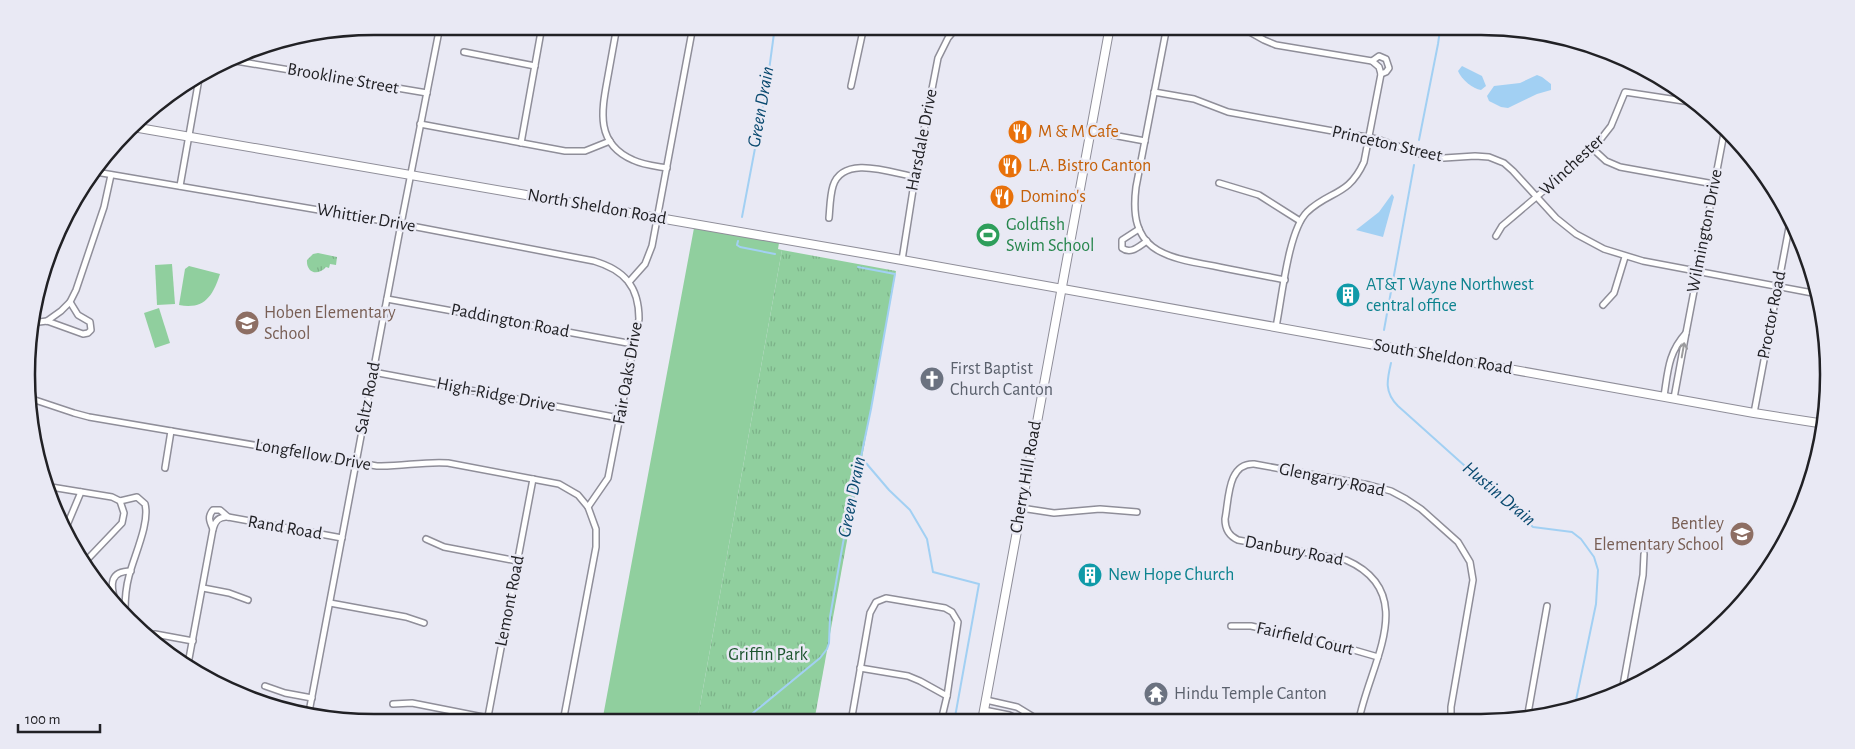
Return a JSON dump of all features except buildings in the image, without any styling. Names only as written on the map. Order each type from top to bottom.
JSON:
[{"type":"street","name":"Saltz Road","points":[[310,707],[438,35]]},
{"type":"street","points":[[521,143],[540,35]]},
{"type":"street","points":[[615,35],[602,109],[603,125],[610,141],[619,152],[632,160],[667,168]]},
{"type":"street","points":[[629,282],[648,258],[691,35]]},
{"type":"street","points":[[851,86],[862,35]]},
{"type":"street","name":"Harsdale Drive","points":[[902,260],[915,177],[938,58],[950,35]]},
{"type":"street","name":"Cherry Hill Road","points":[[983,714],[1108,35]]},
{"type":"street","points":[[1165,35],[1134,203],[1139,229],[1146,240],[1161,253],[1176,260],[1285,280]]},
{"type":"street","points":[[1255,35],[1276,45],[1372,61],[1379,68],[1381,74],[1364,162],[1354,180],[1342,190],[1313,207],[1300,221],[1294,235],[1276,327]]},
{"type":"street","points":[[464,52],[535,66]]},
{"type":"street","points":[[1372,61],[1379,56],[1386,59],[1389,68],[1381,74]]},
{"type":"street","name":"Brookline Street","points":[[242,62],[426,94]]},
{"type":"street","points":[[180,186],[198,84]]},
{"type":"street","name":"Winchester","points":[[1496,236],[1502,226],[1593,149],[1611,126],[1624,93],[1627,91],[1680,100]]},
{"type":"street","name":"Princeton Street","points":[[1154,92],[1194,99],[1228,112],[1370,137],[1387,141],[1418,154],[1436,158],[1475,156],[1494,159],[1504,163],[1513,171],[1556,218],[1576,234],[1604,249],[1625,257],[1809,292]]},
{"type":"street","points":[[420,124],[575,152],[593,149],[610,141]]},
{"type":"street","name":"North Sheldon Road","points":[[141,128],[1061,289]]},
{"type":"street","points":[[1091,130],[1145,141]]},
{"type":"street","name":"Wilmington Drive","points":[[1674,398],[1723,137]]},
{"type":"street","points":[[1593,149],[1606,161],[1620,167],[1714,184]]},
{"type":"street","points":[[828,218],[833,187],[838,177],[849,168],[862,167],[915,177]]},
{"type":"street","name":"Whittier Drive","points":[[101,173],[401,224],[594,261],[614,269],[629,282]]},
{"type":"street","points":[[39,322],[47,321],[61,311],[70,302],[76,290],[104,207],[111,175]]},
{"type":"street","points":[[1219,183],[1259,195],[1300,221]]},
{"type":"street","points":[[1139,229],[1122,240],[1122,248],[1130,251],[1146,240]]},
{"type":"street","name":"Proctor Road","points":[[1754,413],[1788,232]]},
{"type":"street","points":[[1602,305],[1614,293],[1625,257]]},
{"type":"street","name":"Fair Oaks Drive","points":[[588,507],[608,478],[638,319],[639,310],[636,295],[629,282]]},
{"type":"street","name":"South Sheldon Road","points":[[1061,289],[1816,423]]},
{"type":"street","name":"Paddington Road","points":[[387,298],[633,344]]},
{"type":"street","points":[[47,321],[78,334],[88,333],[91,328],[90,322],[78,314],[70,302]]},
{"type":"street","name":"Wilmington Drive","points":[[1664,396],[1672,352],[1676,344],[1686,333]]},
{"type":"street","name":"High-Ridge Drive","points":[[373,372],[619,418]]},
{"type":"street","name":"Longfellow Drive","points":[[36,400],[74,413],[356,463],[387,467],[432,462],[448,463],[555,483],[564,486],[578,496],[588,507]]},
{"type":"street","points":[[165,468],[172,431]]},
{"type":"street","name":"Glengarry Road","points":[[1244,465],[1254,464],[1369,485],[1390,491],[1421,509],[1458,542],[1470,562],[1473,580],[1451,714]]},
{"type":"street","name":"Danbury Road","points":[[1244,465],[1238,469],[1232,478],[1225,523],[1229,534],[1238,540],[1340,558],[1365,571],[1379,588],[1386,609],[1386,629],[1361,714]]},
{"type":"street","name":"Lemont Road","points":[[488,714],[533,479]]},
{"type":"street","points":[[54,488],[120,501],[137,497],[143,501],[146,506],[142,536],[131,571],[125,605]]},
{"type":"street","points":[[69,522],[81,492]]},
{"type":"street","points":[[88,557],[122,523],[124,513],[120,501]]},
{"type":"street","points":[[565,714],[596,547],[596,529],[588,507]]},
{"type":"street","points":[[1021,508],[1054,513],[1100,509],[1137,512]]},
{"type":"street","name":"Rand Road","points":[[213,529],[209,520],[213,510],[220,510],[228,517]]},
{"type":"street","name":"Rand Road","points":[[213,529],[218,518],[223,516],[342,538]]},
{"type":"street","points":[[189,659],[213,529]]},
{"type":"street","points":[[426,539],[444,547],[517,561]]},
{"type":"street","points":[[1624,682],[1643,575],[1644,554]]},
{"type":"street","points":[[111,588],[113,578],[122,571],[131,571]]},
{"type":"street","points":[[203,588],[229,593],[248,600]]},
{"type":"street","points":[[852,714],[870,613],[876,602],[886,598],[945,608],[952,612],[958,622],[943,714]]},
{"type":"street","points":[[330,603],[406,617],[424,623]]},
{"type":"street","points":[[1530,710],[1548,606]]},
{"type":"street","name":"Fairfield Court","points":[[1231,626],[1251,626],[1340,646],[1378,657]]},
{"type":"street","points":[[156,634],[193,641]]},
{"type":"street","points":[[860,668],[908,676],[947,696]]},
{"type":"street","points":[[265,686],[285,693],[312,698]]},
{"type":"street","points":[[986,700],[1017,707],[1028,714]]},
{"type":"street","points":[[393,704],[412,703],[461,714]]},
{"type":"street","points":[[984,710],[1004,714]]},
{"type":"green space","points":[[694,228],[779,243],[778,249],[782,250],[698,714],[603,714]]},
{"type":"green space","name":"Griffin Park","points":[[782,250],[896,271],[815,714],[698,714]]},
{"type":"green space","points":[[318,253],[337,257],[336,265],[330,264],[329,268],[326,267],[319,272],[310,270],[307,260],[313,254]]},
{"type":"green space","points":[[172,264],[175,304],[157,305],[155,265]]},
{"type":"green space","points":[[189,266],[220,274],[211,295],[206,300],[195,305],[179,305],[185,269]]},
{"type":"green space","points":[[159,308],[170,343],[155,348],[144,313]]},
{"type":"water","points":[[1462,66],[1482,76],[1486,86],[1481,90],[1474,88],[1468,83],[1458,71]]},
{"type":"water","points":[[1537,75],[1551,84],[1551,90],[1537,94],[1508,108],[1489,101],[1487,96],[1494,86],[1520,83]]},
{"type":"water","points":[[1392,194],[1394,197],[1383,237],[1356,230],[1379,212]]},
{"type":"waterway","name":"Green Drain","points":[[742,217],[767,85],[774,35]]},
{"type":"waterway","name":"Hustin Drain","points":[[1419,140],[1439,35]]},
{"type":"waterway","name":"Hustin Drain","points":[[1384,330],[1414,165]]},
{"type":"waterway","name":"Green Drain","points":[[738,241],[737,245],[740,247],[775,254]]},
{"type":"waterway","name":"Green Drain","points":[[752,714],[820,658],[829,643],[830,617],[843,543],[871,409],[895,274],[858,267]]},
{"type":"waterway","name":"Hustin Drain","points":[[1391,363],[1388,386],[1390,396],[1398,406],[1533,527],[1572,532],[1581,539],[1594,557],[1598,570],[1596,604],[1576,700]]},
{"type":"waterway","points":[[860,456],[889,490],[910,510],[927,539],[933,572],[979,584],[956,714]]},
{"type":"place","name":"M & M Cafe","points":[[1020,132]]},
{"type":"place","name":"L.A. Bistro Canton","points":[[1010,166]]},
{"type":"place","name":"Domino's","points":[[1002,197]]},
{"type":"place","name":"Goldfish Swim School","points":[[988,235]]},
{"type":"place","name":"AT&T Wayne Northwest central office","points":[[1348,295]]},
{"type":"place","name":"Hoben Elementary School","points":[[247,323]]},
{"type":"place","name":"First Baptist Church Canton","points":[[932,379]]},
{"type":"place","name":"Bentley Elementary School","points":[[1742,534]]},
{"type":"place","name":"New Hope Church","points":[[1090,575]]},
{"type":"place","name":"Hindu Temple Canton","points":[[1156,694]]}]
